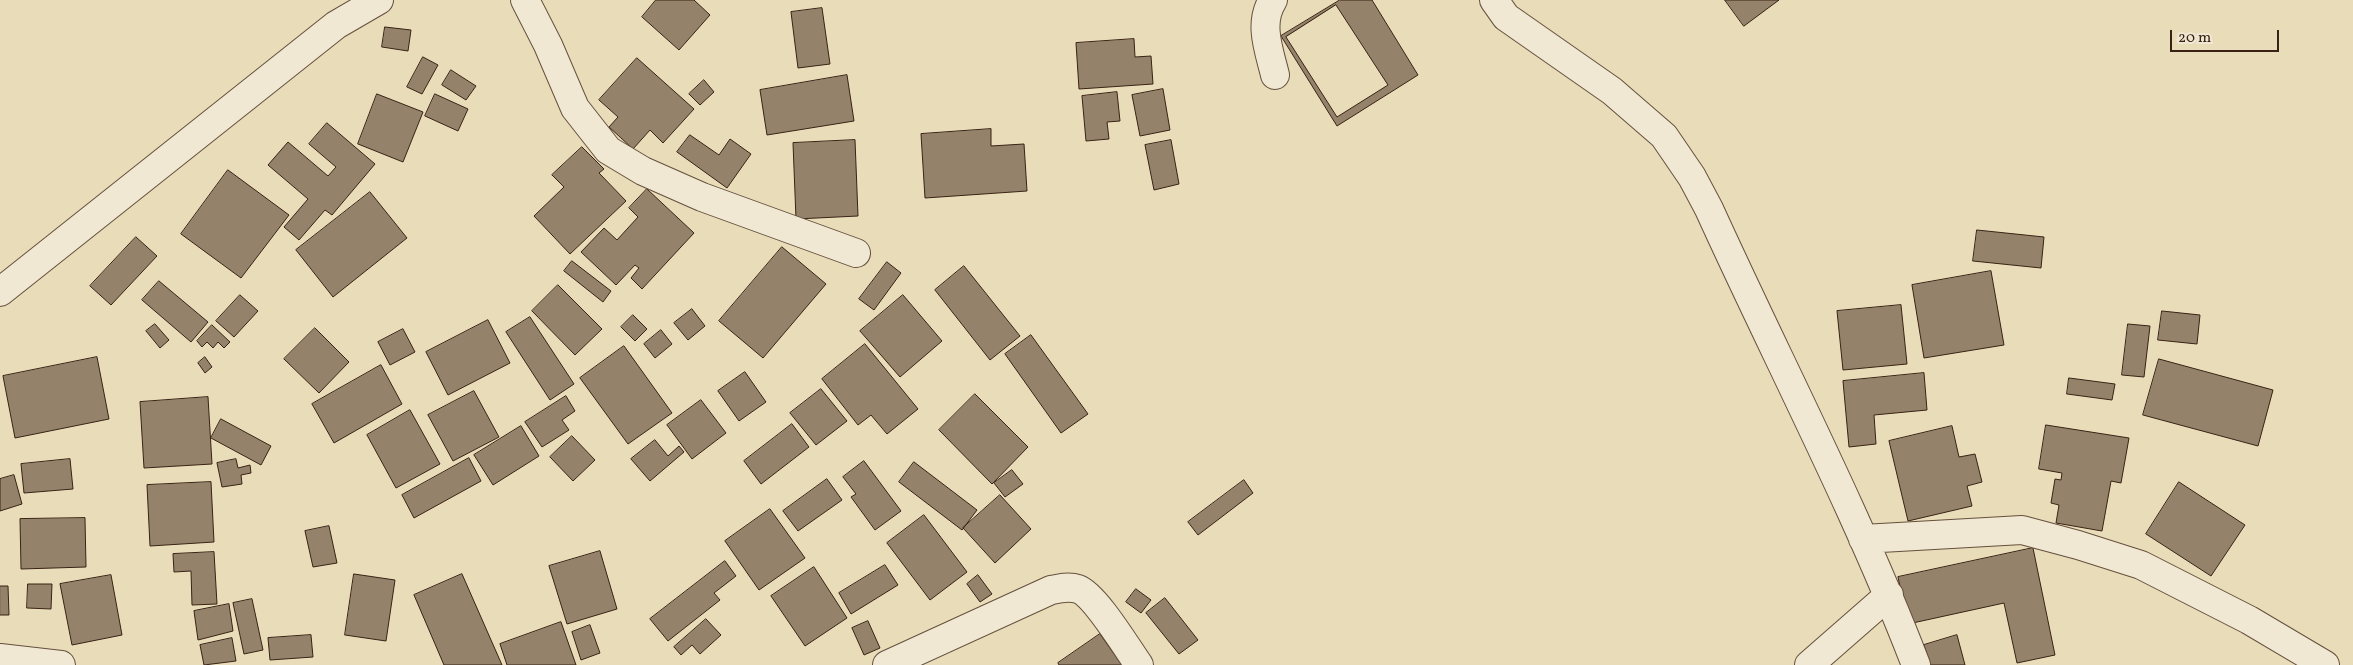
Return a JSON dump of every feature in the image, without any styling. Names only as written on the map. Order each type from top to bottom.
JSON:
[{"type":"street","points":[[0,292],[336,25],[379,0]]},
{"type":"street","points":[[525,0],[548,45],[575,108],[608,150],[643,171],[702,197],[856,253]]},
{"type":"street","points":[[1273,0],[1266,12],[1266,37],[1275,75]]},
{"type":"street","points":[[1494,0],[1506,17],[1612,91],[1664,136],[1675,152],[1709,209],[1863,539],[1916,665]]},
{"type":"street","points":[[1863,539],[2022,530],[2078,545],[2141,565],[2249,620],[2325,665]]},
{"type":"street","points":[[887,665],[1051,590],[1065,587],[1079,589],[1096,603],[1139,665]]},
{"type":"street","points":[[1809,665],[1888,595]]},
{"type":"street","points":[[0,658],[61,665]]},
{"type":"building","points":[[656,0],[694,0],[710,15],[679,50],[642,17]]},
{"type":"building","points":[[1340,0],[1372,0],[1418,75],[1337,126],[1281,36]]},
{"type":"building","points":[[1725,0],[1779,0],[1744,26]]},
{"type":"building","points":[[1336,5],[1388,85],[1337,117],[1286,37]]},
{"type":"building","points":[[822,8],[830,64],[798,68],[791,12]]},
{"type":"building","points":[[385,27],[411,30],[408,51],[382,47]]},
{"type":"building","points":[[1134,39],[1135,57],[1151,56],[1153,84],[1079,89],[1076,43]]},
{"type":"building","points":[[423,57],[438,65],[422,94],[407,87]]},
{"type":"building","points":[[637,58],[694,109],[663,143],[650,130],[633,149],[609,127],[618,117],[599,100]]},
{"type":"building","points":[[451,70],[476,86],[466,100],[442,85]]},
{"type":"building","points":[[847,75],[854,121],[767,135],[760,90]]},
{"type":"building","points":[[704,80],[714,92],[700,105],[689,94]]},
{"type":"building","points":[[1163,89],[1170,130],[1140,136],[1132,95]]},
{"type":"building","points":[[1117,92],[1120,121],[1107,122],[1109,139],[1086,141],[1082,96]]},
{"type":"building","points":[[377,94],[423,112],[403,162],[358,144]]},
{"type":"building","points":[[435,94],[468,109],[458,131],[425,116]]},
{"type":"building","points":[[327,123],[375,164],[332,215],[325,210],[299,240],[284,227],[308,199],[268,165],[288,142],[328,176],[336,167],[309,144]]},
{"type":"building","points":[[991,129],[991,146],[1024,144],[1027,191],[925,198],[921,134]]},
{"type":"building","points":[[690,135],[719,155],[730,139],[751,154],[727,188],[677,152]]},
{"type":"building","points":[[855,140],[858,216],[796,219],[793,143]]},
{"type":"building","points":[[1171,140],[1179,184],[1154,190],[1145,145]]},
{"type":"building","points":[[582,147],[604,169],[599,173],[626,201],[570,254],[534,216],[564,187],[552,175]]},
{"type":"building","points":[[228,170],[289,215],[241,278],[181,234]]},
{"type":"building","points":[[647,189],[694,233],[642,289],[631,278],[639,268],[635,265],[616,285],[581,252],[604,228],[617,240],[638,217],[629,208]]},
{"type":"building","points":[[370,192],[407,238],[333,297],[296,250]]},
{"type":"building","points":[[1977,230],[2044,237],[2041,268],[1973,261]]},
{"type":"building","points":[[136,237],[157,256],[111,305],[90,286]]},
{"type":"building","points":[[782,247],[826,284],[763,358],[719,321]]},
{"type":"building","points":[[572,261],[611,291],[603,302],[564,271]]},
{"type":"building","points":[[887,262],[901,273],[874,310],[859,299]]},
{"type":"building","points":[[964,266],[1020,336],[990,360],[935,290]]},
{"type":"building","points":[[1991,271],[2004,345],[1924,358],[1912,285]]},
{"type":"building","points":[[159,281],[208,322],[191,342],[142,300]]},
{"type":"building","points":[[558,285],[602,329],[575,355],[532,311]]},
{"type":"building","points":[[240,295],[258,311],[234,337],[216,321]]},
{"type":"building","points":[[903,295],[942,341],[900,377],[860,331]]},
{"type":"building","points":[[1901,305],[1907,364],[1843,370],[1837,311]]},
{"type":"building","points":[[692,309],[705,326],[688,340],[674,323]]},
{"type":"building","points":[[2162,311],[2200,315],[2197,344],[2158,340]]},
{"type":"building","points":[[633,315],[647,329],[635,341],[621,327]]},
{"type":"building","points":[[530,317],[574,384],[550,400],[506,332]]},
{"type":"building","points":[[488,320],[510,363],[448,395],[426,352]]},
{"type":"building","points":[[155,324],[169,340],[160,348],[146,331]]},
{"type":"building","points":[[2128,324],[2150,326],[2144,377],[2122,375]]},
{"type":"building","points":[[212,325],[230,342],[224,348],[218,342],[213,348],[207,342],[202,347],[197,341]]},
{"type":"building","points":[[315,328],[349,362],[319,393],[284,359]]},
{"type":"building","points":[[403,329],[415,352],[390,365],[378,342]]},
{"type":"building","points":[[661,330],[672,344],[655,358],[644,344]]},
{"type":"building","points":[[1031,335],[1088,414],[1061,433],[1005,354]]},
{"type":"building","points":[[865,344],[918,409],[887,434],[871,415],[858,425],[822,379]]},
{"type":"building","points":[[624,346],[672,413],[628,444],[580,378]]},
{"type":"building","points":[[97,357],[109,419],[15,438],[3,376]]},
{"type":"building","points":[[205,357],[212,367],[205,373],[198,363]]},
{"type":"building","points":[[2159,359],[2273,390],[2258,446],[2143,415]]},
{"type":"building","points":[[381,365],[402,404],[334,443],[312,404]]},
{"type":"building","points":[[745,372],[766,402],[739,421],[718,391]]},
{"type":"building","points":[[1924,373],[1927,410],[1874,415],[1876,444],[1849,447],[1843,381]]},
{"type":"building","points":[[2069,378],[2115,384],[2112,400],[2067,394]]},
{"type":"building","points":[[821,389],[847,421],[816,445],[790,413]]},
{"type":"building","points":[[474,391],[499,437],[453,461],[428,415]]},
{"type":"building","points":[[975,394],[1028,447],[992,484],[939,430]]},
{"type":"building","points":[[566,396],[575,411],[562,420],[569,430],[542,447],[525,422]]},
{"type":"building","points":[[208,397],[212,464],[144,468],[140,402]]},
{"type":"building","points":[[701,400],[726,433],[692,459],[667,425]]},
{"type":"building","points":[[410,410],[440,464],[396,488],[367,435]]},
{"type":"building","points":[[221,419],[271,446],[261,465],[211,438]]},
{"type":"building","points":[[792,424],[809,447],[761,484],[744,461]]},
{"type":"building","points":[[2046,425],[2129,438],[2121,483],[2111,481],[2102,531],[2056,523],[2059,505],[2051,503],[2055,479],[2061,480],[2062,473],[2039,469]]},
{"type":"building","points":[[521,426],[539,456],[493,485],[474,455]]},
{"type":"building","points":[[1952,426],[1959,457],[1975,454],[1982,482],[1967,486],[1972,506],[1908,521],[1889,441]]},
{"type":"building","points":[[572,436],[595,460],[573,481],[550,457]]},
{"type":"building","points":[[655,440],[668,456],[679,446],[684,452],[650,481],[631,459]]},
{"type":"building","points":[[469,458],[481,481],[414,518],[402,495]]},
{"type":"building","points":[[70,459],[73,489],[24,493],[21,464]]},
{"type":"building","points":[[236,459],[238,468],[250,465],[251,473],[241,475],[242,484],[222,487],[217,463]]},
{"type":"building","points":[[864,461],[901,511],[875,530],[851,497],[856,494],[843,477]]},
{"type":"building","points":[[914,462],[977,510],[962,530],[899,482]]},
{"type":"building","points":[[1012,470],[1023,484],[1005,497],[994,483]]},
{"type":"building","points":[[14,475],[22,504],[0,511],[0,479]]},
{"type":"building","points":[[827,479],[842,500],[798,531],[783,511]]},
{"type":"building","points":[[1244,480],[1253,493],[1198,535],[1188,522]]},
{"type":"building","points":[[211,482],[214,542],[150,546],[147,485]]},
{"type":"building","points":[[2179,482],[2245,525],[2211,576],[2146,534]]},
{"type":"building","points":[[1000,495],[1031,529],[995,563],[963,528]]},
{"type":"building","points":[[770,509],[805,558],[759,590],[725,541]]},
{"type":"building","points":[[924,515],[967,572],[930,600],[887,543]]},
{"type":"building","points":[[85,518],[86,567],[21,569],[20,519]]},
{"type":"building","points":[[329,526],[337,563],[313,567],[305,531]]},
{"type":"building","points":[[2033,548],[2055,655],[2017,663],[2004,603],[1908,624],[1898,577]]},
{"type":"building","points":[[600,551],[617,609],[567,624],[549,566]]},
{"type":"building","points":[[214,552],[217,604],[192,605],[191,571],[174,572],[173,554]]},
{"type":"building","points":[[725,561],[736,576],[714,593],[720,600],[668,641],[650,619]]},
{"type":"building","points":[[885,565],[898,585],[851,614],[839,593]]},
{"type":"building","points":[[814,567],[847,618],[805,646],[771,596]]},
{"type":"building","points":[[354,574],[395,580],[386,641],[345,635]]},
{"type":"building","points":[[462,574],[502,665],[444,665],[414,595]]},
{"type":"building","points":[[111,575],[122,635],[72,645],[60,584]]},
{"type":"building","points":[[978,575],[992,594],[980,602],[967,584]]},
{"type":"building","points":[[28,584],[52,584],[51,609],[27,608]]},
{"type":"building","points":[[0,586],[8,586],[9,615],[0,615]]},
{"type":"building","points":[[1136,589],[1151,600],[1141,613],[1126,602]]},
{"type":"building","points":[[1165,598],[1198,640],[1179,654],[1146,613]]},
{"type":"building","points":[[252,599],[263,650],[244,654],[233,603]]},
{"type":"building","points":[[229,604],[233,631],[198,640],[194,611]]},
{"type":"building","points":[[706,619],[721,635],[700,654],[692,645],[681,655],[674,647]]},
{"type":"building","points":[[868,621],[880,648],[864,655],[852,628]]},
{"type":"building","points":[[561,622],[576,665],[507,665],[500,644]]},
{"type":"building","points":[[590,625],[600,653],[581,660],[572,632]]},
{"type":"building","points":[[1100,634],[1122,665],[1059,665],[1058,663]]},
{"type":"building","points":[[311,635],[313,657],[270,660],[268,638]]},
{"type":"building","points":[[1957,635],[1965,665],[1930,665],[1924,645]]},
{"type":"building","points":[[232,638],[236,661],[204,665],[200,645]]}]
